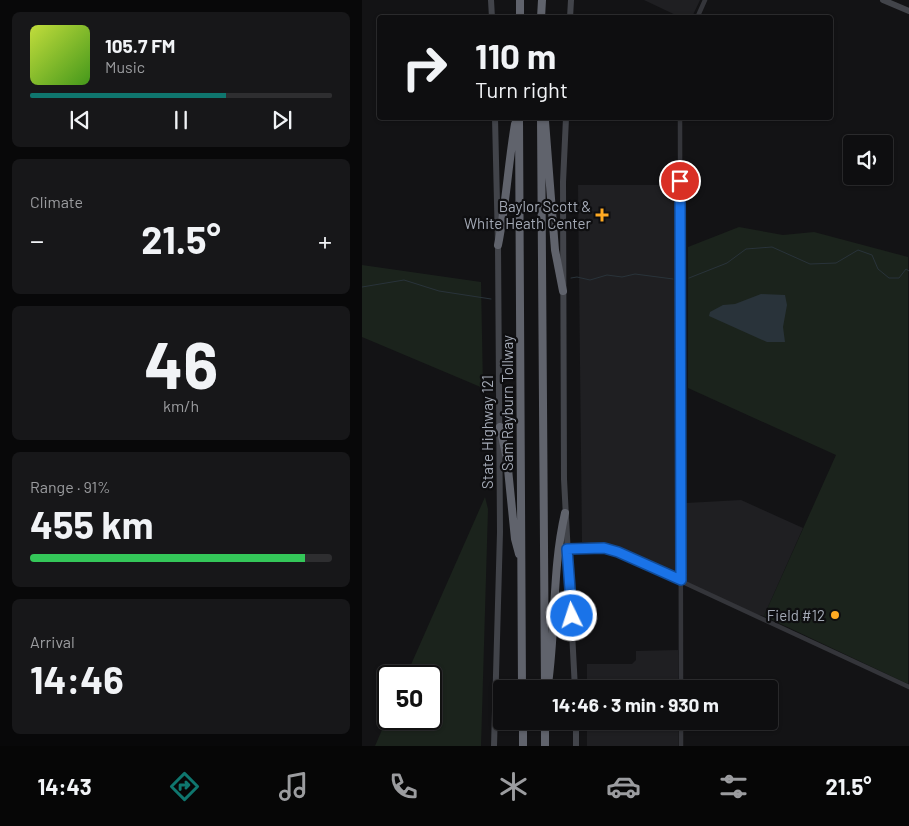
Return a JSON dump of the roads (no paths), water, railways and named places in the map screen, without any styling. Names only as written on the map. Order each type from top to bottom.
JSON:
[{"type":"highway","points":[[520,0],[520,15]]},
{"type":"highway","points":[[542,0],[542,15]]},
{"type":"highway","points":[[498,245],[506,204],[510,154],[517,120]]},
{"type":"highway","name":"Sam Rayburn Tollway","points":[[517,120],[522,680]]},
{"type":"highway","points":[[541,120],[546,680]]},
{"type":"highway","points":[[545,120],[554,250],[563,291]]},
{"type":"highway","points":[[500,427],[507,459],[515,539],[522,566]]},
{"type":"highway","points":[[548,680],[553,649],[559,540],[565,513]]},
{"type":"highway","points":[[523,730],[523,746]]},
{"type":"highway","points":[[545,730],[545,746]]},
{"type":"main road","points":[[491,0],[492,15]]},
{"type":"main road","points":[[570,15],[571,0]]},
{"type":"main road","points":[[883,0],[908,11]]},
{"type":"main road","name":"State Highway 121","points":[[494,746],[500,532],[495,120]]},
{"type":"main road","points":[[566,120],[563,182],[565,513],[574,680]]},
{"type":"main road","points":[[576,730],[576,746]]},
{"type":"street","points":[[698,15],[704,0]]},
{"type":"street","points":[[680,120],[681,680]]},
{"type":"street","points":[[567,549],[611,550],[681,580],[759,619],[908,687]]},
{"type":"street","points":[[681,730],[681,746]]},
{"type":"waterway","points":[[689,278],[727,263],[746,249],[772,247],[810,264],[836,263],[858,250],[872,255],[878,269],[889,278],[899,278],[906,269],[909,271]]},
{"type":"waterway","points":[[571,278],[577,277],[590,280],[607,275],[622,277],[635,274],[673,279]]},
{"type":"waterway","points":[[362,287],[404,280],[439,291],[491,299]]},
{"type":"place","name":"Baylor Scott & White Heath Center","points":[[602,215]]},
{"type":"place","name":"Field #12","points":[[835,615]]}]
